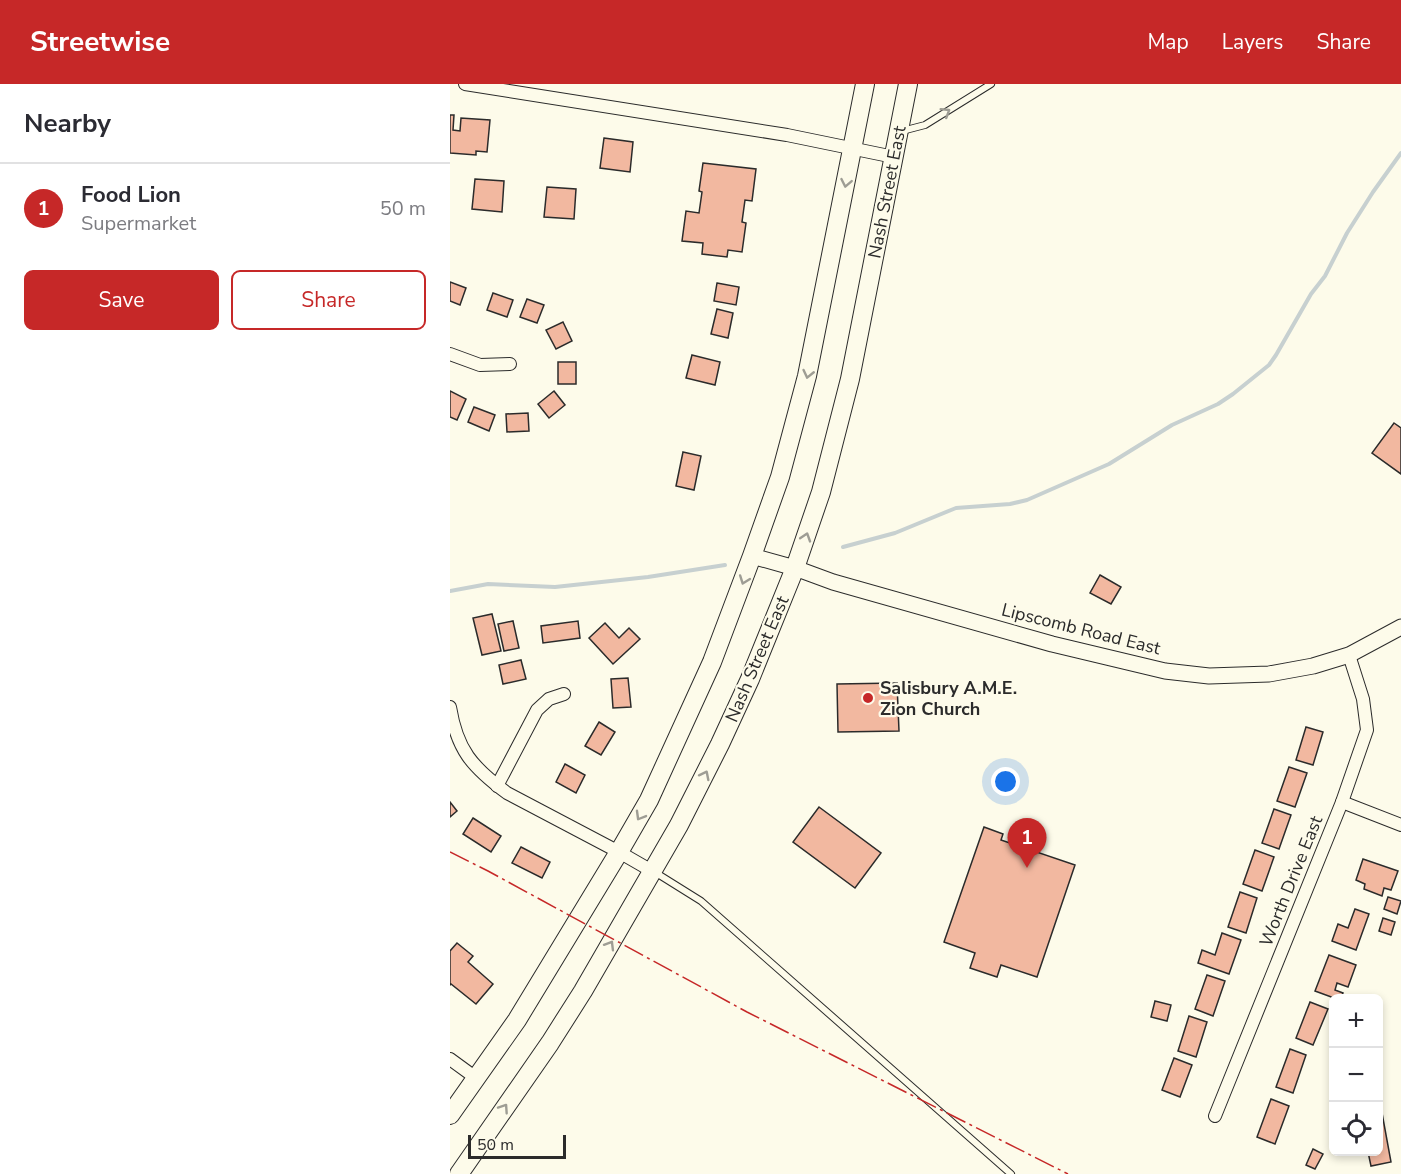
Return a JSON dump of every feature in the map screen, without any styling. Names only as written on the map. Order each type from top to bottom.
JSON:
[{"type":"main road","points":[[450,1115],[517,1020],[620,852],[649,800],[712,662],[780,477],[807,376],[866,84]]},
{"type":"main road","name":"Nash Street East","points":[[459,1174],[550,1043],[583,991],[679,825],[750,679],[795,568],[821,492],[839,425],[908,84]]},
{"type":"street","points":[[465,84],[787,135],[894,157]]},
{"type":"street","points":[[450,354],[480,365],[510,364]]},
{"type":"street","name":"Lipscomb Road East","points":[[752,556],[833,582],[1041,641],[1165,671],[1209,676],[1269,674],[1313,666],[1349,655],[1401,627]]},
{"type":"street","name":"Worth Drive East","points":[[1215,1116],[1342,802],[1367,730],[1364,699],[1349,655]]},
{"type":"street","points":[[497,786],[537,710],[549,699],[564,694]]},
{"type":"street","points":[[450,707],[459,742],[476,767],[497,786],[652,871]]},
{"type":"street","points":[[1342,802],[1401,825]]},
{"type":"street","points":[[450,1059],[476,1078]]},
{"type":"lane","points":[[898,132],[925,125],[991,84]]},
{"type":"lane","points":[[652,871],[701,902],[1011,1174]]},
{"type":"building","points":[[450,115],[454,115],[453,130],[460,131],[461,118],[490,120],[487,152],[476,151],[476,155],[450,153]]},
{"type":"building","points":[[604,138],[633,142],[630,172],[600,168]]},
{"type":"building","points":[[703,163],[756,169],[752,201],[745,200],[742,222],[746,223],[742,252],[728,250],[727,257],[702,254],[703,243],[682,241],[686,211],[699,213]]},
{"type":"building","points":[[475,179],[504,181],[502,212],[472,209]]},
{"type":"building","points":[[547,187],[576,189],[574,219],[544,217]]},
{"type":"building","points":[[450,282],[466,288],[460,305],[450,301]]},
{"type":"building","points":[[717,283],[739,287],[736,305],[714,301]]},
{"type":"building","points":[[493,293],[513,300],[507,317],[487,310]]},
{"type":"building","points":[[527,299],[544,305],[537,323],[520,317]]},
{"type":"building","points":[[717,309],[733,313],[728,338],[711,334]]},
{"type":"building","points":[[563,322],[572,341],[556,349],[546,330]]},
{"type":"building","points":[[692,355],[720,362],[715,385],[686,378]]},
{"type":"building","points":[[558,362],[576,362],[576,384],[558,384]]},
{"type":"building","points":[[450,391],[466,399],[457,420],[450,417]]},
{"type":"building","points":[[554,391],[565,405],[549,418],[538,404]]},
{"type":"building","points":[[474,407],[495,415],[489,431],[468,422]]},
{"type":"building","points":[[528,413],[529,431],[507,432],[506,414]]},
{"type":"building","points":[[1394,423],[1401,428],[1401,474],[1372,453]]},
{"type":"building","points":[[683,452],[701,456],[694,490],[676,486]]},
{"type":"building","points":[[1100,575],[1121,587],[1111,604],[1090,593]]},
{"type":"building","points":[[492,614],[501,651],[482,655],[473,618]]},
{"type":"building","points":[[513,621],[519,648],[504,651],[498,624]]},
{"type":"building","points":[[578,621],[580,638],[543,643],[541,626]]},
{"type":"building","points":[[605,623],[619,638],[629,628],[640,639],[613,664],[589,638]]},
{"type":"building","points":[[521,660],[526,679],[503,684],[499,665]]},
{"type":"building","points":[[628,678],[631,707],[613,708],[611,679]]},
{"type":"building","points":[[897,683],[899,731],[838,732],[837,684]]},
{"type":"building","points":[[599,722],[615,732],[601,755],[585,746]]},
{"type":"building","points":[[1306,727],[1323,732],[1313,765],[1296,760]]},
{"type":"building","points":[[565,764],[585,775],[576,793],[556,782]]},
{"type":"building","points":[[1289,767],[1307,773],[1295,807],[1277,801]]},
{"type":"building","points":[[450,802],[457,811],[450,817]]},
{"type":"building","points":[[819,807],[881,853],[855,888],[793,842]]},
{"type":"building","points":[[1274,809],[1291,815],[1279,849],[1262,843]]},
{"type":"building","points":[[473,818],[501,836],[491,852],[463,834]]},
{"type":"building","points":[[984,827],[1003,834],[1001,840],[1075,865],[1037,977],[1001,965],[997,977],[970,968],[975,953],[944,942]]},
{"type":"building","points":[[521,847],[550,862],[542,878],[512,863]]},
{"type":"building","points":[[1255,850],[1274,857],[1262,891],[1243,884]]},
{"type":"building","points":[[1363,859],[1398,871],[1391,890],[1384,888],[1382,896],[1364,889],[1365,884],[1356,880]]},
{"type":"building","points":[[1240,892],[1257,898],[1246,933],[1228,927]]},
{"type":"building","points":[[1388,897],[1401,901],[1397,914],[1384,909]]},
{"type":"building","points":[[1355,909],[1369,914],[1356,950],[1332,941],[1338,924],[1348,928]]},
{"type":"building","points":[[1383,918],[1395,922],[1391,935],[1379,931]]},
{"type":"building","points":[[1222,933],[1241,940],[1229,974],[1198,963],[1202,950],[1215,955]]},
{"type":"building","points":[[457,943],[473,956],[468,962],[493,984],[476,1004],[450,985],[450,951]]},
{"type":"building","points":[[1329,955],[1356,965],[1348,987],[1337,983],[1335,990],[1343,994],[1329,994],[1329,996],[1315,991]]},
{"type":"building","points":[[1207,975],[1225,981],[1213,1016],[1195,1009]]},
{"type":"building","points":[[1155,1001],[1171,1005],[1167,1021],[1151,1017]]},
{"type":"building","points":[[1310,1002],[1328,1009],[1313,1045],[1296,1038]]},
{"type":"building","points":[[1189,1016],[1207,1022],[1196,1057],[1178,1051]]},
{"type":"building","points":[[1290,1049],[1306,1055],[1293,1093],[1276,1087]]},
{"type":"building","points":[[1174,1058],[1192,1065],[1180,1097],[1162,1090]]},
{"type":"building","points":[[1271,1099],[1289,1106],[1275,1144],[1257,1137]]},
{"type":"building","points":[[1383,1118],[1391,1162],[1371,1166],[1369,1156],[1383,1156]]},
{"type":"building","points":[[1313,1149],[1323,1154],[1315,1169],[1306,1165]]},
{"type":"waterway","points":[[843,547],[895,533],[956,508],[1010,504],[1027,500],[1109,464],[1172,425],[1218,404],[1233,394],[1269,365],[1276,355],[1311,294],[1325,276],[1347,233],[1401,153]]},
{"type":"waterway","points":[[450,591],[488,584],[555,587],[648,577],[725,565]]},
{"type":"power","points":[[450,852],[747,1012],[1068,1174]]},
{"type":"place","name":"Salisbury A.M.E. Zion Church","points":[[868,698]]},
{"type":"place","name":"Food Lion","points":[[1027,868]]}]
